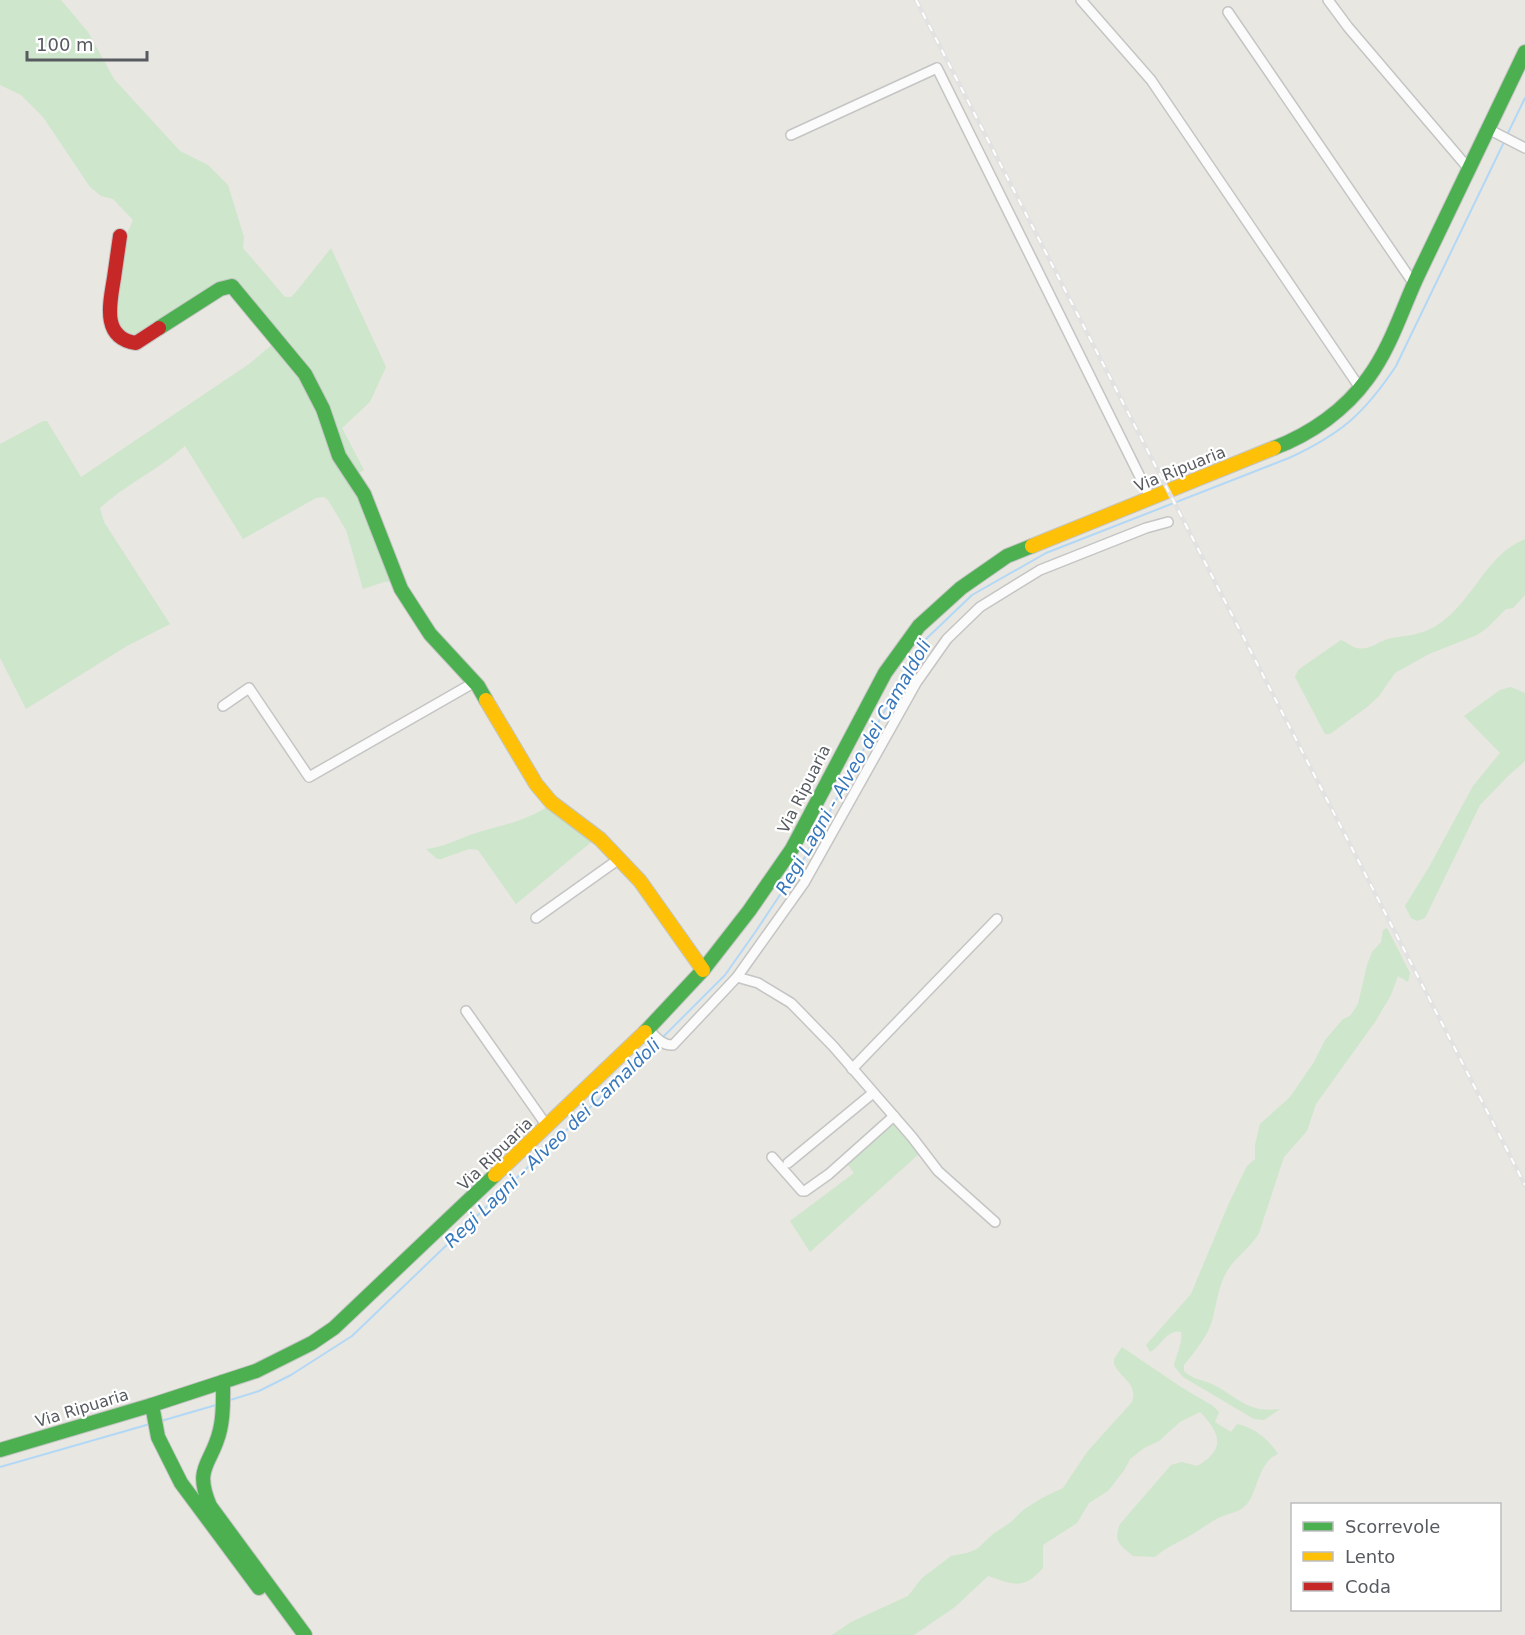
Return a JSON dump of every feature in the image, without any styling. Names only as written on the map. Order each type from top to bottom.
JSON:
[{"type":"street","points":[[1081,0],[1151,80],[1360,388]]},
{"type":"street","points":[[1328,0],[1348,27],[1469,169]]},
{"type":"street","points":[[1228,12],[1414,284]]},
{"type":"street","name":"Via Ripuaria","points":[[0,1450],[152,1405],[223,1387],[272,1365],[334,1328],[547,1126],[651,1032],[703,970],[749,911],[792,849],[885,673],[919,626],[961,588],[1007,556],[1280,446],[1307,432],[1345,405],[1360,388],[1386,349],[1469,169],[1491,131],[1525,52]]},
{"type":"street","points":[[791,135],[937,68],[1151,499]]},
{"type":"street","points":[[1491,131],[1525,148]]},
{"type":"street","points":[[120,236],[109,310],[110,322],[116,335],[126,342],[136,343],[220,289],[232,286],[305,374],[323,409],[339,456],[364,494],[401,589],[430,634],[475,682],[536,784],[551,802],[600,839],[640,881],[703,970]]},
{"type":"street","points":[[651,1032],[667,1046],[678,1041],[737,977],[804,883],[916,683],[957,628],[980,607],[1040,570],[1146,528],[1168,522]]},
{"type":"street","points":[[223,706],[249,688],[309,777],[475,682]]},
{"type":"street","points":[[536,918],[619,859]]},
{"type":"street","points":[[852,1069],[997,919]]},
{"type":"street","points":[[737,977],[758,983],[791,1003],[894,1116],[939,1172],[995,1222]]},
{"type":"street","points":[[466,1011],[547,1126]]},
{"type":"street","points":[[788,1163],[873,1093]]},
{"type":"street","points":[[772,1157],[802,1191],[805,1191],[828,1174],[894,1116]]},
{"type":"street","points":[[223,1387],[222,1415],[216,1442],[201,1473],[204,1493],[210,1506],[305,1635]]},
{"type":"street","points":[[152,1405],[156,1431],[188,1494],[295,1635]]},
{"type":"green space","points":[[0,0],[61,0],[88,32],[114,79],[180,151],[208,165],[228,185],[244,237],[243,248],[285,297],[291,297],[296,292],[331,248],[386,367],[370,402],[342,428],[364,470],[357,474],[341,446],[315,387],[290,343],[227,280],[207,289],[139,335],[126,332],[119,327],[115,319],[116,300],[123,270],[124,242],[133,220],[113,199],[101,196],[90,187],[43,117],[21,95],[0,85]]},
{"type":"green space","points":[[279,339],[313,395],[396,581],[384,582],[363,589],[346,530],[324,497],[316,498],[243,539],[185,446],[100,508],[104,522],[170,624],[127,646],[26,709],[0,658],[0,444],[47,421],[81,477],[249,364]]},
{"type":"green space","points":[[1525,539],[1525,595],[1513,608],[1506,609],[1477,635],[1429,654],[1395,673],[1379,696],[1367,707],[1330,734],[1325,734],[1295,677],[1298,670],[1341,640],[1362,649],[1387,639],[1428,630],[1442,622],[1455,611],[1498,558],[1510,547]]},
{"type":"green space","points":[[1511,687],[1525,693],[1525,761],[1480,805],[1425,918],[1417,921],[1411,918],[1405,906],[1473,786],[1500,753],[1464,716],[1500,690]]},
{"type":"green space","points":[[551,804],[595,839],[516,904],[478,850],[469,849],[437,859],[426,849],[524,819]]},
{"type":"green space","points":[[1387,928],[1410,973],[1408,982],[1398,976],[1391,995],[1375,1022],[1316,1104],[1307,1131],[1284,1157],[1259,1233],[1226,1274],[1208,1330],[1184,1365],[1184,1371],[1190,1376],[1214,1385],[1245,1404],[1260,1409],[1280,1409],[1264,1420],[1254,1419],[1183,1377],[1174,1366],[1181,1332],[1176,1331],[1168,1335],[1150,1352],[1146,1345],[1191,1294],[1229,1203],[1247,1166],[1255,1159],[1255,1145],[1260,1124],[1290,1097],[1314,1062],[1325,1040],[1343,1019],[1350,1016],[1358,1004],[1367,965],[1372,952],[1381,942],[1383,930]]},
{"type":"green space","points":[[893,1121],[920,1153],[810,1252],[790,1221],[854,1173],[846,1162]]},
{"type":"green space","points":[[1122,1347],[1213,1406],[1219,1412],[1215,1422],[1231,1432],[1237,1424],[1249,1428],[1266,1439],[1278,1454],[1266,1464],[1253,1494],[1244,1507],[1218,1518],[1155,1557],[1133,1556],[1119,1543],[1117,1535],[1120,1524],[1171,1465],[1182,1462],[1197,1466],[1213,1453],[1217,1441],[1216,1434],[1200,1412],[1180,1422],[1159,1441],[1144,1448],[1130,1459],[1108,1491],[1089,1503],[1077,1523],[1043,1545],[1043,1568],[1030,1580],[1018,1584],[988,1576],[955,1607],[914,1635],[832,1635],[851,1622],[908,1596],[922,1578],[951,1556],[977,1549],[1023,1510],[1063,1488],[1087,1452],[1132,1402],[1133,1390],[1114,1364],[1114,1359]]},
{"type":"waterway","name":"Regi Lagni - Alveo dei Camaldoli","points":[[1507,135],[1525,98]]},
{"type":"waterway","name":"Regi Lagni - Alveo dei Camaldoli","points":[[661,1039],[725,975],[805,857],[925,640],[972,595],[1046,553],[1289,458],[1323,440],[1350,421],[1373,397],[1396,366],[1505,140]]},
{"type":"waterway","name":"Regi Lagni - Alveo dei Camaldoli","points":[[227,1401],[259,1391],[291,1375],[352,1336],[657,1043]]},
{"type":"waterway","name":"Regi Lagni - Alveo dei Camaldoli","points":[[161,1421],[216,1405]]},
{"type":"waterway","name":"Regi Lagni - Alveo dei Camaldoli","points":[[0,1467],[150,1424]]},
{"type":"railway","points":[[916,0],[1525,1185]]},
{"type":"traffic: fast","points":[[1274,448],[1301,436],[1338,411],[1359,390],[1376,366],[1390,341],[1418,275],[1525,52]]},
{"type":"traffic: fast","points":[[159,328],[220,289],[232,286],[305,374],[323,409],[339,456],[364,494],[401,589],[430,634],[478,686],[486,700]]},
{"type":"traffic: fast","points":[[645,1032],[703,970],[749,911],[792,849],[885,673],[919,626],[961,588],[1007,556],[1032,546]]},
{"type":"traffic: fast","points":[[0,1450],[152,1405],[256,1371],[312,1343],[334,1328],[495,1175]]},
{"type":"traffic: fast","points":[[223,1382],[221,1424],[217,1442],[204,1474],[205,1493],[210,1506],[305,1635]]},
{"type":"traffic: fast","points":[[152,1405],[158,1437],[181,1483],[259,1588]]},
{"type":"traffic: slow","points":[[1032,546],[1274,448]]},
{"type":"traffic: slow","points":[[486,700],[536,784],[551,802],[600,839],[640,881],[703,970]]},
{"type":"traffic: slow","points":[[495,1175],[645,1032]]},
{"type":"traffic: jam","points":[[120,236],[110,308],[113,327],[117,334],[125,340],[136,343],[159,328]]}]
